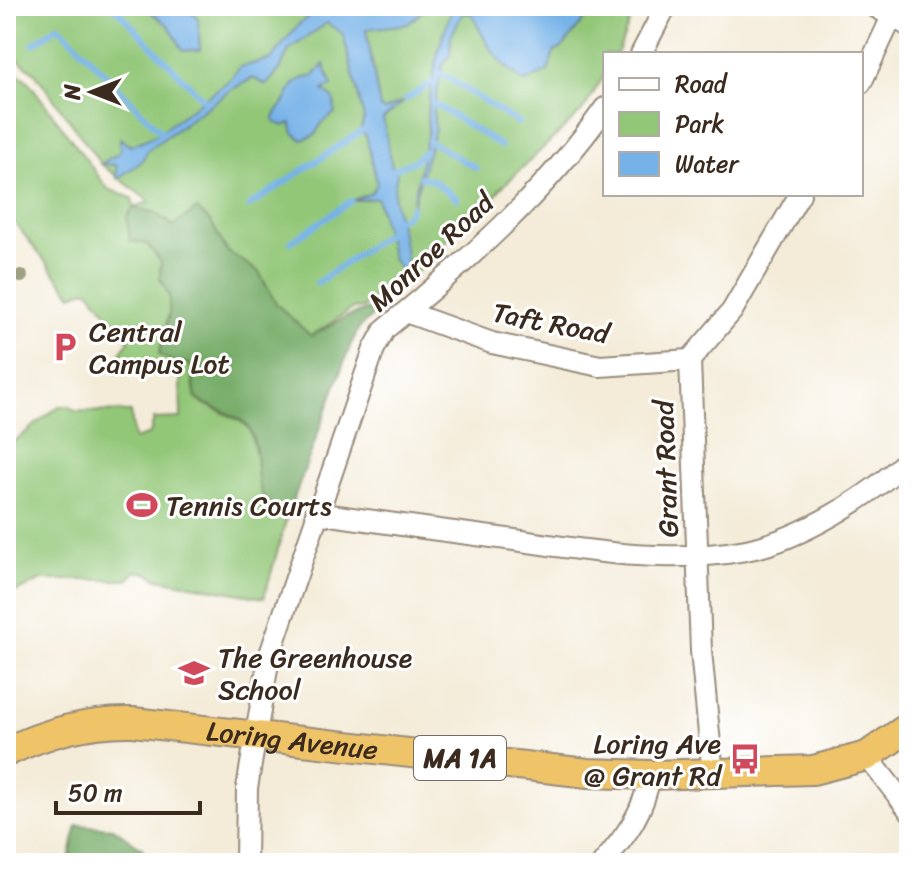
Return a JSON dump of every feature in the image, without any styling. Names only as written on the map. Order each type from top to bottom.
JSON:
[{"type":"highway","name":"Loring Avenue","points":[[7,755],[50,735],[115,722],[588,773],[713,775],[813,770],[867,756],[909,727]]},
{"type":"street","points":[[642,52],[666,6]]},
{"type":"street","points":[[863,80],[900,16],[874,6]]},
{"type":"street","name":"Monroe Road","points":[[246,863],[247,788],[269,657],[374,349],[385,329],[520,207],[569,155],[603,111]]},
{"type":"street","name":"Grant Road","points":[[713,775],[701,651],[690,360],[732,311],[799,196]]},
{"type":"street","name":"Taft Road","points":[[406,312],[492,343],[600,366],[690,360]]},
{"type":"street","points":[[316,513],[608,552],[697,557],[750,550],[798,531],[846,507],[909,458]]},
{"type":"street","points":[[867,756],[909,810]]},
{"type":"street","points":[[603,863],[634,825],[646,802],[650,775]]},
{"type":"green space","points":[[6,6],[636,6],[618,52],[603,52],[603,77],[583,110],[500,189],[487,208],[442,244],[419,270],[388,285],[363,308],[352,309],[311,336],[276,304],[259,272],[227,251],[197,210],[173,226],[166,219],[147,244],[161,262],[160,278],[169,296],[169,314],[159,354],[171,361],[190,364],[196,399],[249,428],[271,509],[287,517],[264,598],[158,579],[145,572],[135,572],[128,580],[42,580],[6,596],[6,448],[59,406],[69,406],[75,411],[131,412],[134,439],[150,434],[154,419],[181,418],[180,371],[123,370],[118,364],[121,351],[129,341],[88,289],[72,295],[6,212],[6,65],[28,81],[108,189],[132,198],[134,207],[150,202],[101,164],[35,73],[6,50]]},
{"type":"green space","points":[[133,208],[154,212],[173,226],[197,209],[211,222],[227,251],[259,272],[276,304],[311,336],[346,317],[385,304],[359,328],[351,344],[287,517],[264,498],[254,443],[246,424],[196,398],[190,364],[171,361],[159,354],[169,314],[169,296],[160,278],[161,262],[147,244],[130,241],[127,217]]},
{"type":"green space","points":[[77,825],[113,828],[143,849],[147,863],[68,863]]},
{"type":"water","points":[[186,6],[198,18],[200,50],[183,50],[169,26],[144,7]]},
{"type":"water","points":[[322,6],[428,6],[408,24],[366,29],[380,108],[385,110],[406,100],[383,119],[392,167],[397,171],[394,200],[406,257],[406,267],[401,270],[392,258],[377,198],[351,201],[371,193],[377,184],[366,135],[360,132],[364,118],[343,34],[327,23],[289,50],[280,70],[266,85],[253,78],[232,89],[148,150],[141,162],[117,179],[116,165],[101,164],[120,152],[120,138],[130,146],[156,135],[231,79],[240,67],[271,59],[298,25]]},
{"type":"water","points":[[453,6],[595,6],[562,48],[554,52],[548,71],[525,82],[493,52],[472,14],[463,13],[451,36],[450,55],[443,64],[433,111],[435,129],[412,207],[428,130],[427,113],[438,51]]},
{"type":"water","points":[[324,64],[332,86],[323,90],[334,99],[335,113],[321,124],[315,135],[302,140],[294,133],[291,123],[284,126],[274,122],[274,118],[295,83],[313,77]]},
{"type":"waterway","points":[[113,6],[203,99]]},
{"type":"waterway","points":[[33,44],[59,26],[160,131]]},
{"type":"waterway","points":[[442,74],[518,123]]},
{"type":"waterway","points":[[405,100],[433,82]]},
{"type":"waterway","points":[[435,104],[501,146]]},
{"type":"waterway","points":[[249,206],[360,132]]},
{"type":"waterway","points":[[429,141],[476,168]]},
{"type":"waterway","points":[[395,169],[414,161],[424,152]]},
{"type":"waterway","points":[[421,177],[431,179],[457,199]]},
{"type":"waterway","points":[[291,242],[351,201]]},
{"type":"waterway","points":[[399,219],[408,214],[412,207]]},
{"type":"waterway","points":[[317,283],[388,233]]},
{"type":"place","name":"Central Campus Lot","points":[[65,347]]},
{"type":"place","name":"Tennis Courts","points":[[142,505]]},
{"type":"place","name":"The Greenhouse School","points":[[194,673]]},
{"type":"place","name":"Loring Ave @ Grant Rd","points":[[745,759]]}]
